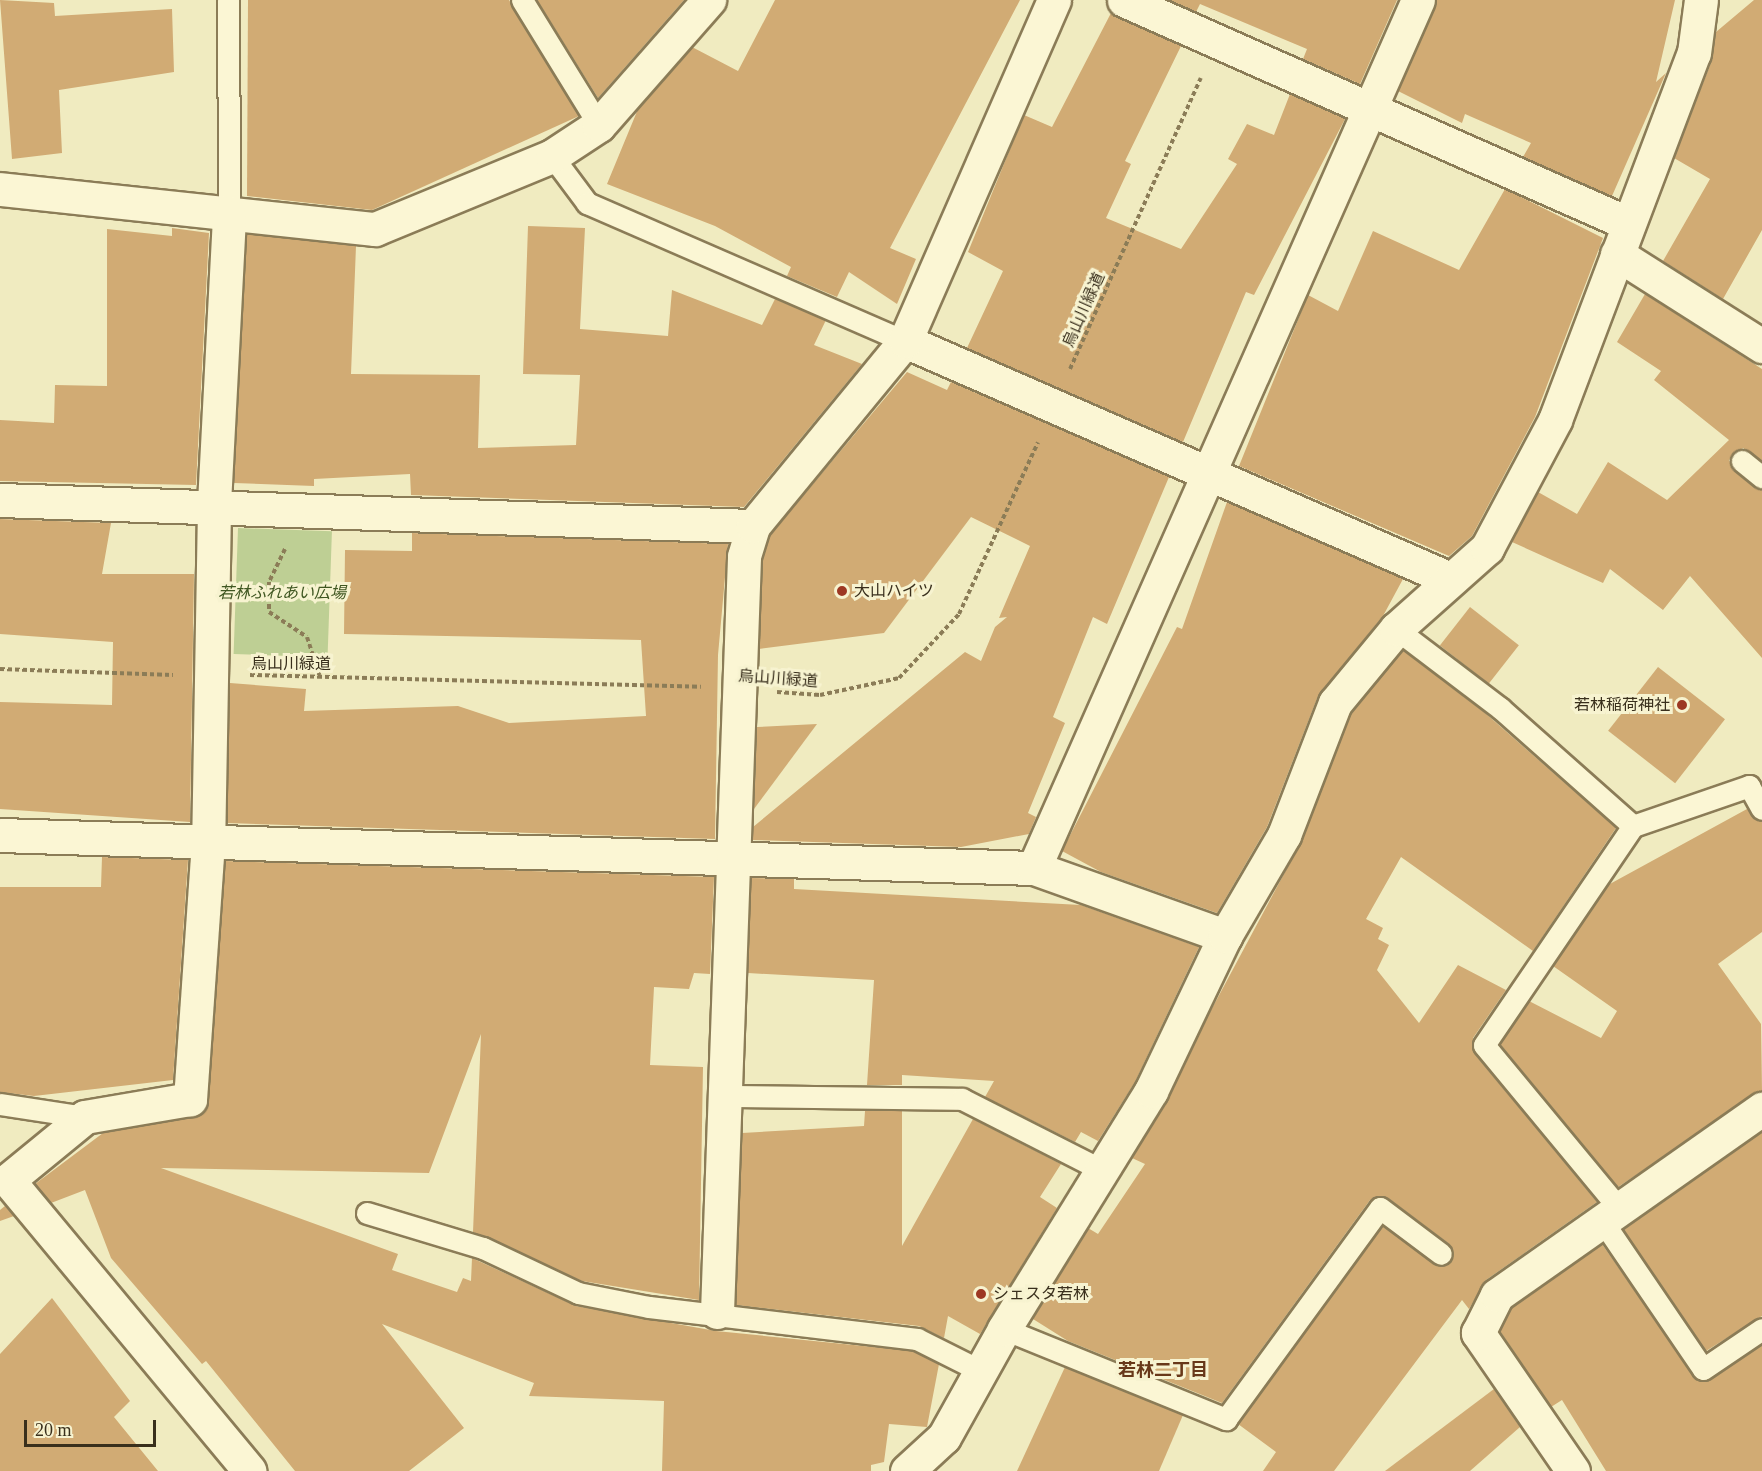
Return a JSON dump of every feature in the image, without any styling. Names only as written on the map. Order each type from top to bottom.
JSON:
[{"type":"street","points":[[0,189],[229,217],[375,229],[552,156],[599,125],[709,0]]},
{"type":"street","points":[[717,1312],[744,556],[753,526],[905,341],[1054,0]]},
{"type":"street","points":[[1124,0],[1627,223]]},
{"type":"street","points":[[1034,868],[1206,473],[1418,0]]},
{"type":"street","points":[[907,1471],[944,1437],[1004,1329],[1151,1091],[1225,936],[1284,835],[1335,703],[1396,629],[1448,578],[1487,548],[1555,420],[1627,223],[1694,53],[1701,0]]},
{"type":"street","points":[[229,217],[214,508],[207,842],[190,1099],[85,1117],[4,1183],[250,1471]]},
{"type":"street","points":[[1617,254],[1762,346]]},
{"type":"street","points":[[905,341],[1448,578]]},
{"type":"street","points":[[0,500],[753,526]]},
{"type":"street","points":[[0,835],[734,855],[1034,868],[1225,936]]},
{"type":"street","points":[[1573,1471],[1478,1333],[1497,1295],[1609,1213],[1762,1109]]},
{"type":"lane","points":[[228,0],[229,217]]},
{"type":"lane","points":[[522,0],[599,125]]},
{"type":"lane","points":[[552,156],[587,203],[905,341]]},
{"type":"lane","points":[[1742,461],[1762,477]]},
{"type":"lane","points":[[1396,629],[1500,708],[1633,826]]},
{"type":"lane","points":[[1762,809],[1749,786],[1633,826],[1484,1045],[1609,1213],[1703,1369],[1762,1329]]},
{"type":"lane","points":[[725,1096],[962,1099],[1102,1170]]},
{"type":"lane","points":[[0,1104],[85,1117]]},
{"type":"lane","points":[[1004,1329],[1226,1419],[1380,1208],[1441,1254]]},
{"type":"lane","points":[[367,1212],[483,1248],[578,1293],[649,1307],[717,1312],[917,1339],[981,1371]]},
{"type":"path","name":"烏山川緑道","points":[[0,669],[211,676],[319,675],[739,688],[820,695],[899,678],[959,614],[1217,41]]},
{"type":"path","points":[[289,511],[287,545],[269,582],[270,612],[307,637],[319,675]]},
{"type":"green space","name":"若林ふれあい広場","points":[[238,528],[332,531],[328,657],[234,654]]},
{"type":"building","points":[[0,0],[54,3],[55,16],[172,9],[174,72],[59,90],[62,153],[12,159]]},
{"type":"building","points":[[248,0],[509,0],[579,116],[372,210],[247,196]]},
{"type":"building","points":[[537,0],[684,0],[598,98]]},
{"type":"building","points":[[775,0],[1020,0],[890,248],[916,259],[897,304],[849,272],[837,297],[787,276],[791,267],[715,226],[607,184],[638,109],[692,47],[738,71]]},
{"type":"building","points":[[1170,0],[1397,0],[1360,84],[1303,59],[1307,49],[1200,4],[1196,12]]},
{"type":"building","points":[[1436,0],[1675,0],[1656,82],[1666,73],[1612,196],[1523,157],[1531,143],[1465,114],[1462,123],[1398,91]]},
{"type":"building","points":[[1754,0],[1762,0],[1762,230],[1723,299],[1663,261],[1710,179],[1674,158],[1712,60],[1716,32]]},
{"type":"building","points":[[1111,13],[1181,46],[1125,161],[1131,164],[1106,218],[1181,249],[1237,164],[1228,159],[1247,124],[1274,135],[1290,94],[1345,119],[1254,295],[1246,292],[1183,442],[967,348],[1003,271],[968,252],[1024,115],[1052,127]]},
{"type":"building","points":[[1505,189],[1603,238],[1535,417],[1472,536],[1449,556],[1239,466],[1308,295],[1338,311],[1373,231],[1459,270]]},
{"type":"building","points":[[528,226],[585,228],[580,329],[668,336],[672,290],[762,325],[775,299],[826,320],[814,345],[862,364],[744,507],[411,495],[410,474],[314,479],[314,486],[234,483],[247,234],[356,246],[351,374],[480,375],[478,448],[576,445],[580,375],[523,374]]},
{"type":"building","points":[[172,228],[209,233],[196,485],[0,481],[0,420],[54,423],[55,385],[107,386],[107,229],[172,236]]},
{"type":"building","points":[[1645,294],[1762,369],[1762,461],[1743,448],[1729,460],[1734,471],[1762,489],[1762,658],[1690,576],[1663,610],[1610,569],[1603,583],[1512,542],[1538,492],[1577,514],[1608,462],[1667,500],[1729,440],[1654,380],[1661,371],[1617,342]]},
{"type":"building","points":[[907,372],[947,390],[951,382],[1169,477],[1107,624],[1093,617],[1053,717],[1065,723],[1028,813],[1036,817],[1029,834],[961,847],[753,840],[753,827],[965,652],[981,661],[995,627],[1007,617],[999,618],[1030,546],[971,517],[884,633],[759,649],[763,559],[770,535]]},
{"type":"building","points":[[1227,502],[1403,579],[1383,616],[1318,696],[1267,827],[1217,913],[1101,872],[1062,851],[1177,627],[1182,629]]},
{"type":"building","points":[[0,519],[111,523],[102,574],[194,574],[190,822],[0,809],[0,702],[112,705],[113,642],[0,634]]},
{"type":"building","points":[[412,533],[728,544],[718,655],[715,839],[227,823],[230,683],[306,689],[304,711],[458,706],[509,723],[646,716],[641,640],[344,634],[345,550],[412,551]]},
{"type":"building","points":[[1470,607],[1519,645],[1489,684],[1440,646]]},
{"type":"building","points":[[1403,650],[1484,712],[1616,828],[1533,951],[1401,857],[1366,919],[1383,928],[1378,939],[1389,945],[1377,970],[1419,1023],[1458,965],[1506,990],[1473,1038],[1474,1053],[1597,1202],[1486,1280],[1469,1309],[1462,1300],[1334,1471],[1263,1471],[1276,1452],[1238,1424],[1383,1226],[1434,1264],[1451,1261],[1449,1244],[1388,1198],[1370,1200],[1222,1403],[1068,1341],[1033,1319],[1088,1228],[1098,1234],[1145,1164],[1132,1158],[1300,844],[1351,713]]},
{"type":"building","points":[[1658,667],[1725,719],[1675,783],[1608,731]]},
{"type":"building","points":[[817,724],[754,809],[757,727]]},
{"type":"building","points":[[1747,809],[1762,822],[1762,932],[1718,964],[1761,1024],[1762,1091],[1618,1187],[1500,1044],[1529,1001],[1601,1038],[1617,1011],[1553,966],[1608,885]]},
{"type":"building","points":[[102,857],[188,860],[173,1080],[34,1096],[0,1092],[0,887],[101,887]]},
{"type":"building","points":[[225,861],[714,877],[710,974],[694,973],[689,989],[654,987],[650,1065],[703,1067],[699,1300],[582,1281],[473,1232],[481,1034],[429,1173],[161,1168],[398,1254],[392,1270],[457,1292],[463,1278],[471,1281],[472,1258],[576,1306],[716,1331],[913,1351],[939,1364],[927,1427],[889,1424],[884,1462],[871,1465],[871,1471],[662,1471],[664,1401],[529,1396],[534,1383],[382,1324],[464,1428],[409,1471],[295,1471],[206,1361],[202,1364],[111,1258],[85,1190],[51,1203],[35,1184],[103,1133],[193,1117],[206,1109]]},
{"type":"building","points":[[751,878],[794,879],[794,889],[1081,905],[1199,947],[1135,1082],[1098,1141],[1081,1132],[1075,1142],[985,1097],[994,1081],[902,1075],[902,1085],[867,1085],[874,980],[748,973]]},
{"type":"building","points":[[865,1111],[902,1111],[902,1246],[973,1119],[1061,1164],[1040,1197],[1057,1208],[980,1334],[948,1316],[944,1338],[919,1326],[736,1305],[742,1133],[864,1126]]},
{"type":"building","points":[[1762,1132],[1762,1316],[1706,1351],[1623,1229]]},
{"type":"building","points":[[5,1206],[14,1216],[0,1221],[0,1210]]},
{"type":"building","points":[[1602,1244],[1697,1380],[1710,1380],[1762,1344],[1762,1471],[1606,1471],[1562,1400],[1551,1407],[1500,1331],[1512,1308]]},
{"type":"building","points":[[52,1298],[130,1401],[114,1417],[158,1471],[0,1471],[0,1354]]},
{"type":"building","points":[[1065,1367],[1183,1415],[1159,1471],[1017,1471]]},
{"type":"building","points":[[1494,1389],[1520,1427],[1470,1471],[1385,1471]]},
{"type":"place","name":"大山ハイツ","points":[[842,591]]},
{"type":"place","name":"若林稲荷神社","points":[[1682,705]]},
{"type":"place","name":"シェスタ若林","points":[[981,1294]]},
{"type":"district","name":"若林二丁目","points":[[1163,1370]]}]
